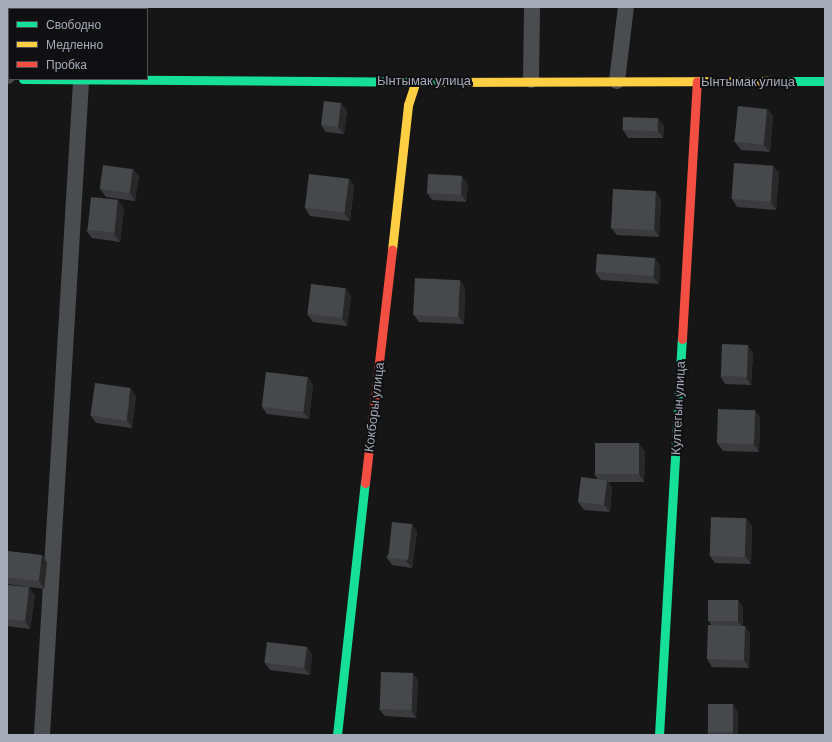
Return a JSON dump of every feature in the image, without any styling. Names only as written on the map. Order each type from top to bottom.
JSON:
[{"type":"street","points":[[531,80],[532,7]]},
{"type":"street","points":[[616,81],[626,7]]},
{"type":"street","name":"Ынтымак улица","points":[[42,80],[81,82],[416,80],[825,81]]},
{"type":"street","name":"Кокборы улица","points":[[336,735],[408,106],[416,80]]},
{"type":"street","name":"Култегын улица","points":[[659,735],[697,81]]},
{"type":"street","points":[[42,735],[81,82]]},
{"type":"building","points":[[324,101],[341,103],[338,127],[321,125]]},
{"type":"building","points":[[738,106],[767,109],[763,145],[734,142]]},
{"type":"building","points":[[623,117],[658,118],[658,131],[623,130]]},
{"type":"building","points":[[734,163],[773,166],[770,202],[731,199]]},
{"type":"building","points":[[103,165],[133,169],[129,193],[100,189]]},
{"type":"building","points":[[309,174],[349,179],[345,213],[305,208]]},
{"type":"building","points":[[428,174],[462,176],[461,195],[427,193]]},
{"type":"building","points":[[613,189],[656,191],[654,230],[611,228]]},
{"type":"building","points":[[91,197],[118,200],[114,233],[88,230]]},
{"type":"building","points":[[597,254],[655,258],[654,276],[596,272]]},
{"type":"building","points":[[415,278],[460,280],[458,317],[413,315]]},
{"type":"building","points":[[311,284],[346,288],[342,318],[307,314]]},
{"type":"building","points":[[722,344],[748,345],[747,377],[721,376]]},
{"type":"building","points":[[266,372],[308,377],[303,412],[262,407]]},
{"type":"building","points":[[95,383],[131,388],[126,421],[90,416]]},
{"type":"building","points":[[718,409],[755,410],[754,444],[717,443]]},
{"type":"building","points":[[595,443],[639,443],[639,474],[595,474]]},
{"type":"building","points":[[581,477],[607,480],[604,505],[578,502]]},
{"type":"building","points":[[711,517],[746,518],[745,557],[710,556]]},
{"type":"building","points":[[392,522],[412,524],[408,560],[388,558]]},
{"type":"building","points":[[7,551],[42,555],[39,581],[7,577]]},
{"type":"building","points":[[7,585],[29,587],[25,621],[7,619]]},
{"type":"building","points":[[708,600],[738,600],[738,621],[708,621]]},
{"type":"building","points":[[708,625],[745,626],[744,660],[707,659]]},
{"type":"building","points":[[267,642],[307,647],[304,668],[264,663]]},
{"type":"building","points":[[381,672],[413,673],[412,710],[380,709]]},
{"type":"building","points":[[708,704],[733,704],[733,732],[708,732]]},
{"type":"traffic: fast","points":[[148,80],[442,82]]},
{"type":"traffic: fast","points":[[767,81],[825,81]]},
{"type":"traffic: fast","points":[[659,735],[682,339]]},
{"type":"traffic: fast","points":[[337,735],[365,483]]},
{"type":"traffic: slow","points":[[392,250],[408,105],[416,80]]},
{"type":"traffic: slow","points":[[442,82],[767,81]]},
{"type":"traffic: jam","points":[[682,339],[697,81]]},
{"type":"traffic: jam","points":[[365,483],[392,250]]}]
